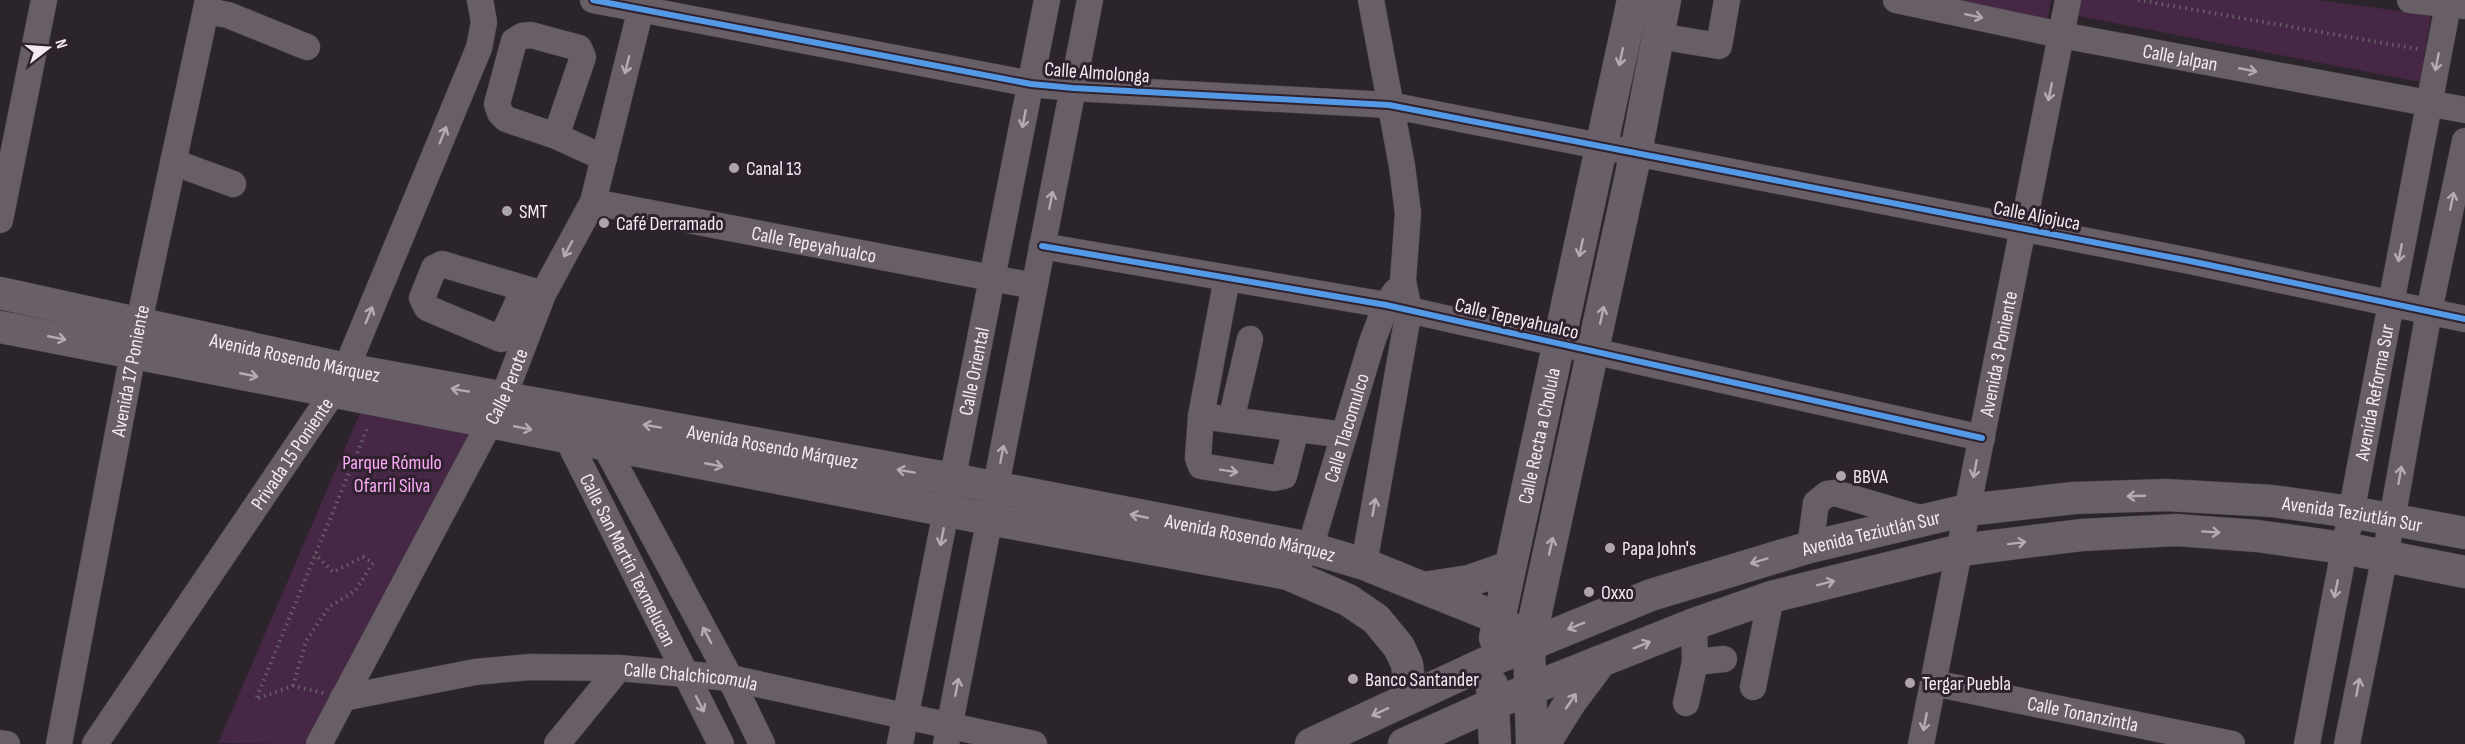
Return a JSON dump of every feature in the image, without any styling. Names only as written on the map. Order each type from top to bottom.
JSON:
[{"type":"main road","name":"Calle Recta a Cholula","points":[[1495,744],[1492,660],[1498,618],[1560,345],[1633,0]]},
{"type":"main road","name":"Calle Recta a Cholula","points":[[1532,744],[1529,644],[1594,353],[1665,0]]},
{"type":"main road","name":"Avenida Rosendo Márquez","points":[[0,293],[136,337],[496,410],[567,436],[989,519],[1288,574],[1348,600],[1376,619],[1399,647],[1407,664],[1411,697]]},
{"type":"main road","name":"Avenida Rosendo Márquez","points":[[0,327],[136,337]]},
{"type":"main road","name":"Avenida Rosendo Márquez","points":[[496,410],[552,407],[952,479],[1310,548],[1364,564],[1498,618],[1529,644]]},
{"type":"main road","name":"Avenida Teziutlán Sur","points":[[1311,744],[1492,660],[1651,595],[1810,547],[1967,510],[2074,498],[2166,495],[2272,501],[2351,512],[2465,534]]},
{"type":"main road","name":"Avenida Teziutlán Sur","points":[[1429,740],[1493,704],[1694,624],[1771,597],[1961,550],[2082,535],[2176,530],[2258,536],[2344,548],[2465,572]]},
{"type":"main road","points":[[1423,588],[1469,580],[1509,567]]},
{"type":"main road","points":[[1544,744],[1571,701],[1601,661]]},
{"type":"street","points":[[0,220],[44,0]]},
{"type":"street","name":"Privada 15 Poniente","points":[[95,744],[340,380],[479,48],[484,22],[480,0]]},
{"type":"street","name":"Calle Almolonga","points":[[593,0],[642,4],[1031,84],[1389,105],[1603,145]]},
{"type":"street","name":"Calle Oriental","points":[[900,744],[1047,0]]},
{"type":"street","points":[[948,735],[1090,0]]},
{"type":"street","name":"Calle Tlacomulco","points":[[1364,564],[1397,307],[1403,281],[1408,213],[1402,166],[1371,0]]},
{"type":"street","points":[[1658,36],[1719,46],[1726,0]]},
{"type":"street","name":"Calle Jalpan","points":[[1896,0],[2061,35],[2465,110]]},
{"type":"street","name":"Avenida 3 Poniente","points":[[1921,744],[2068,0]]},
{"type":"street","points":[[2410,0],[2457,6]]},
{"type":"street","name":"Calle Perote","points":[[319,744],[496,410],[534,291],[593,202],[642,4]]},
{"type":"street","points":[[207,5],[307,47]]},
{"type":"street","name":"Avenida 17 Poniente","points":[[59,744],[136,337],[207,5]]},
{"type":"street","name":"Avenida Reforma Sur","points":[[2307,744],[2439,53],[2457,6]]},
{"type":"street","points":[[556,136],[604,158]]},
{"type":"street","points":[[2347,744],[2392,520],[2429,311],[2465,141]]},
{"type":"street","name":"Calle Aljojuca","points":[[1603,145],[2190,261],[2465,319]]},
{"type":"street","points":[[173,162],[233,184]]},
{"type":"street","name":"Calle Tepeyahualco","points":[[593,202],[1035,286]]},
{"type":"street","name":"Calle Tepeyahualco","points":[[1042,246],[1397,307],[1594,353],[1982,438]]},
{"type":"street","points":[[1227,278],[1201,416],[1198,458],[1201,466],[1274,478],[1284,476],[1296,429]]},
{"type":"street","name":"Calle Tlacomulco","points":[[1288,574],[1310,548],[1344,435],[1397,307]]},
{"type":"street","points":[[1232,420],[1250,339]]},
{"type":"street","name":"Calle San Martín Texmelucan","points":[[552,407],[721,744]]},
{"type":"street","name":"Calle San Martín Texmelucan","points":[[589,415],[730,678],[762,744]]},
{"type":"street","points":[[1201,416],[1344,435]]},
{"type":"street","points":[[1810,547],[1816,503],[1827,494],[1835,494],[1923,519]]},
{"type":"street","points":[[1753,687],[1771,597]]},
{"type":"street","points":[[1686,703],[1695,662],[1694,624]]},
{"type":"street","points":[[1695,662],[1724,659]]},
{"type":"street","name":"Calle Chalchicomula","points":[[343,698],[475,672],[530,667],[620,668],[730,678],[906,717],[948,735],[1035,744]]},
{"type":"street","points":[[557,744],[620,668]]},
{"type":"street","name":"Calle Tonanzintla","points":[[1933,683],[2232,744]]},
{"type":"street","points":[[0,743],[7,744]]},
{"type":"path","points":[[2138,0],[2439,53]]},
{"type":"path","points":[[343,698],[294,686],[256,699],[367,429]]},
{"type":"path","points":[[294,686],[306,641],[329,607],[355,591],[374,563],[363,557],[333,572],[315,555]]},
{"type":"green space","points":[[1941,0],[2051,0],[2047,22]]},
{"type":"green space","points":[[2081,0],[2316,0],[2431,15],[2420,82],[2078,16]]},
{"type":"green space","name":"Parque Rómulo Ofarril Silva","points":[[360,413],[472,434],[311,744],[218,743]]},
{"type":"cycle path","points":[[593,0],[1031,84],[1389,105],[2190,261],[2465,319]]},
{"type":"cycle path","points":[[1042,246],[1386,305],[1982,438]]},
{"type":"place","name":"Canal 13","points":[[734,168]]},
{"type":"place","name":"SMT","points":[[507,211]]},
{"type":"place","name":"Café Derramado","points":[[604,223]]},
{"type":"place","name":"BBVA","points":[[1841,476]]},
{"type":"place","name":"Papa John's","points":[[1610,548]]},
{"type":"place","name":"Oxxo","points":[[1589,592]]},
{"type":"place","name":"Banco Santander","points":[[1353,679]]},
{"type":"place","name":"Tergar Puebla","points":[[1910,683]]}]
